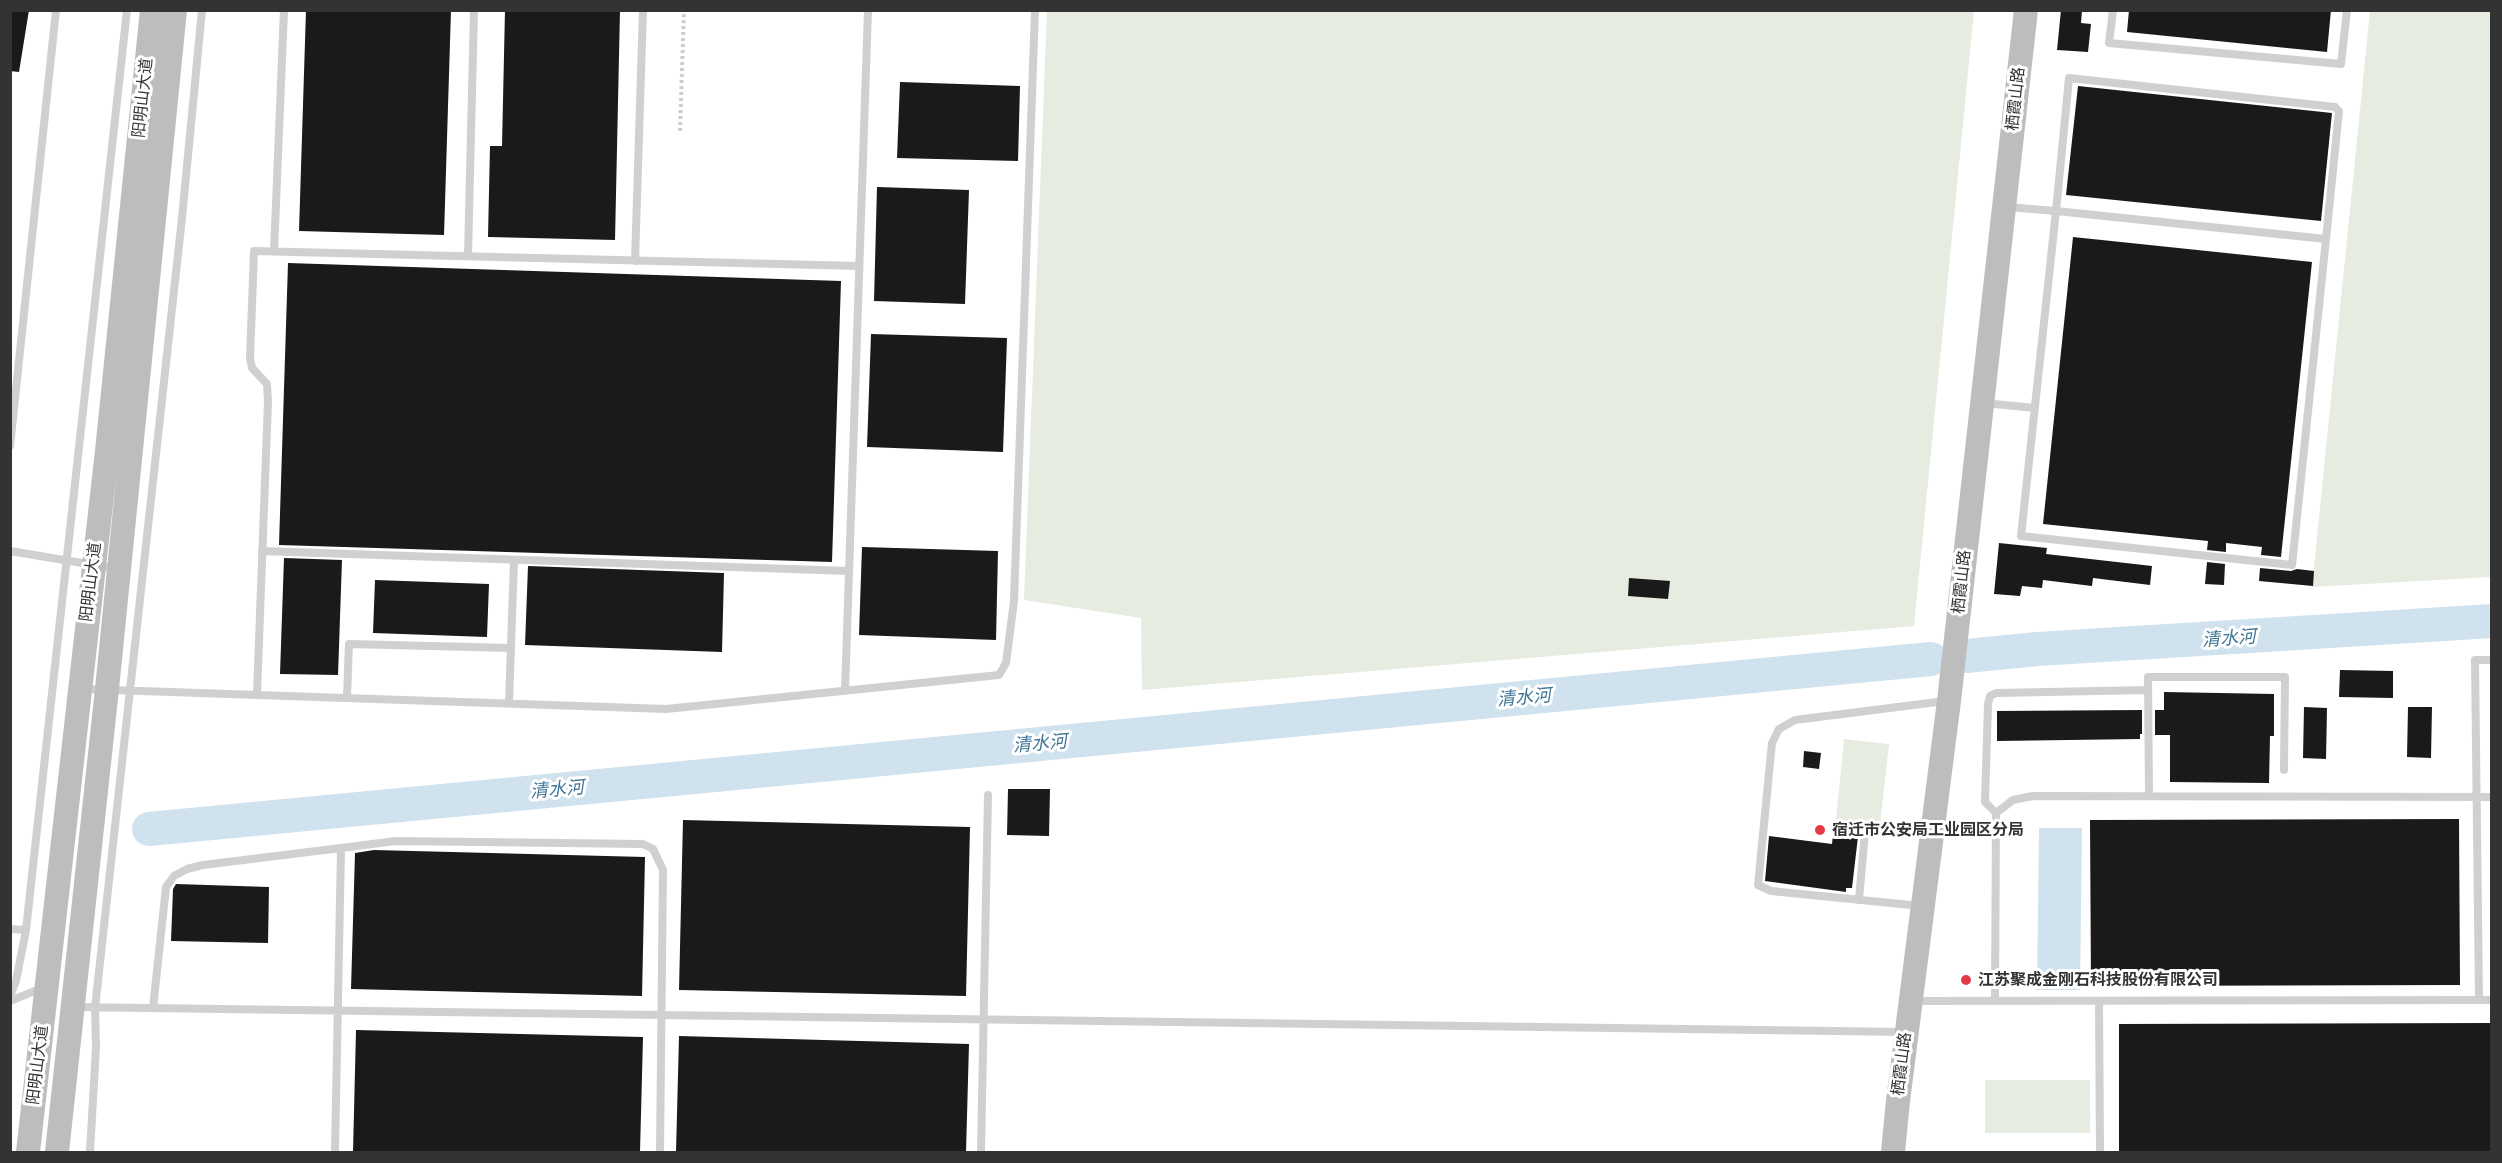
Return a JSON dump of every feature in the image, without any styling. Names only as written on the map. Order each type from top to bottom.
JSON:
[{"type":"main road","name":"阳明山大道","points":[[28,1152],[107,451],[152,10]]},
{"type":"main road","name":"阳明山大道","points":[[57,1152],[85,1007],[119,689],[119,569],[175,10]]},
{"type":"main road","name":"栖霞山路","points":[[1893,1152],[1949,701],[2026,10]]},
{"type":"lane","points":[[10,446],[14,381],[56,10]]},
{"type":"lane","points":[[10,996],[16,981],[26,930],[127,10]]},
{"type":"lane","points":[[119,689],[181,230],[202,10]]},
{"type":"lane","points":[[274,251],[284,10]]},
{"type":"lane","points":[[468,256],[474,10]]},
{"type":"lane","points":[[635,261],[643,10]]},
{"type":"lane","points":[[845,691],[868,10]]},
{"type":"lane","points":[[79,688],[666,709],[999,675],[1006,663],[1014,602],[1035,10]]},
{"type":"lane","points":[[2112,10],[2109,43],[2341,64],[2347,10]]},
{"type":"lane","points":[[2069,78],[2335,107],[2339,111],[2326,239],[2292,565],[2021,536],[2069,78]]},
{"type":"lane","points":[[2004,206],[2326,239]]},
{"type":"lane","points":[[257,694],[268,401],[267,384],[252,368],[250,346],[254,251],[859,266]]},
{"type":"lane","points":[[1982,403],[2035,408]]},
{"type":"lane","points":[[10,551],[119,569]]},
{"type":"lane","points":[[262,551],[849,572]]},
{"type":"lane","points":[[509,703],[514,560]]},
{"type":"lane","points":[[346,697],[349,644],[511,648]]},
{"type":"lane","points":[[2480,1000],[2475,660],[2492,660]]},
{"type":"lane","points":[[2149,796],[2148,677],[2284,677],[2284,770]]},
{"type":"lane","points":[[1995,1002],[1996,813],[1985,802],[1990,696],[1996,693],[2148,690]]},
{"type":"lane","points":[[1923,906],[1771,891],[1758,885],[1772,743],[1774,736],[1785,724],[1802,718],[1949,701]]},
{"type":"lane","points":[[981,1152],[988,795]]},
{"type":"lane","points":[[1996,813],[2013,800],[2033,796],[2492,797]]},
{"type":"lane","points":[[1859,900],[1865,832]]},
{"type":"lane","points":[[153,1008],[166,887],[174,876],[187,869],[203,865],[396,841],[643,844],[653,849],[663,870],[660,1152]]},
{"type":"lane","points":[[335,1152],[341,848]]},
{"type":"lane","points":[[10,929],[26,930]]},
{"type":"lane","points":[[10,1001],[48,986]]},
{"type":"lane","points":[[1911,1001],[2492,1000]]},
{"type":"lane","points":[[2099,1001],[2100,1152]]},
{"type":"lane","points":[[90,1152],[96,1047],[85,1007],[1907,1032]]},
{"type":"path","points":[[680,131],[684,10]]},
{"type":"shaded area","points":[[1047,11],[1974,11],[1914,626],[1142,690],[1141,618],[1024,600]]},
{"type":"shaded area","points":[[2370,11],[2491,11],[2491,577],[2312,587]]},
{"type":"shaded area","points":[[1844,739],[1889,744],[1880,825],[1836,820]]},
{"type":"shaded area","points":[[1985,1080],[2090,1080],[2090,1133],[1985,1133]]},
{"type":"water","points":[[2039,828],[2082,828],[2080,990],[2037,990]]},
{"type":"building","points":[[10,10],[29,10],[19,72],[10,71]]},
{"type":"building","points":[[306,10],[451,10],[444,235],[299,231]]},
{"type":"building","points":[[505,10],[620,10],[615,240],[488,237],[490,146],[502,146]]},
{"type":"building","points":[[2061,10],[2082,10],[2081,23],[2091,24],[2088,52],[2057,50]]},
{"type":"building","points":[[2129,10],[2331,10],[2327,52],[2127,32]]},
{"type":"building","points":[[900,82],[1020,86],[1018,161],[897,158]]},
{"type":"building","points":[[2078,86],[2332,113],[2321,221],[2066,195]]},
{"type":"building","points":[[877,187],[969,190],[965,304],[874,301]]},
{"type":"building","points":[[2073,237],[2312,262],[2281,557],[2261,555],[2262,547],[2226,543],[2226,552],[2207,550],[2208,541],[2043,524]]},
{"type":"building","points":[[288,263],[841,281],[832,562],[279,545]]},
{"type":"building","points":[[871,334],[1007,338],[1003,452],[867,447]]},
{"type":"building","points":[[1999,543],[2047,548],[2046,554],[2152,566],[2150,585],[2093,578],[2092,586],[2043,580],[2042,588],[2022,586],[2020,596],[1994,594]]},
{"type":"building","points":[[862,547],[998,551],[996,640],[859,635]]},
{"type":"building","points":[[284,558],[342,560],[338,675],[280,674]]},
{"type":"building","points":[[2207,562],[2225,564],[2224,585],[2205,584]]},
{"type":"building","points":[[528,566],[724,573],[722,652],[525,645]]},
{"type":"building","points":[[2260,568],[2314,571],[2313,586],[2259,581]]},
{"type":"building","points":[[1629,578],[1670,581],[1668,599],[1628,596]]},
{"type":"building","points":[[375,580],[489,584],[487,637],[373,633]]},
{"type":"building","points":[[2340,670],[2393,671],[2393,698],[2339,697]]},
{"type":"building","points":[[2164,692],[2274,694],[2274,736],[2270,736],[2269,783],[2170,782],[2170,735],[2155,735],[2155,710],[2164,710]]},
{"type":"building","points":[[2304,707],[2327,708],[2326,759],[2303,758]]},
{"type":"building","points":[[2408,707],[2432,707],[2431,758],[2407,757]]},
{"type":"building","points":[[2142,710],[2140,739],[1997,741],[1997,711]]},
{"type":"building","points":[[1804,751],[1821,753],[1819,769],[1803,767]]},
{"type":"building","points":[[1008,789],[1050,789],[1049,836],[1007,835]]},
{"type":"building","points":[[2459,819],[2460,985],[2091,986],[2090,820]]},
{"type":"building","points":[[683,820],[970,827],[966,996],[679,990]]},
{"type":"building","points":[[1834,825],[1859,828],[1852,888],[1846,888],[1846,892],[1765,881],[1769,836],[1832,844]]},
{"type":"building","points":[[374,850],[645,857],[642,996],[351,989],[355,853]]},
{"type":"building","points":[[176,884],[269,887],[268,943],[171,941],[173,889]]},
{"type":"building","points":[[2492,1023],[2492,1152],[2119,1152],[2119,1024]]},
{"type":"building","points":[[356,1030],[643,1037],[640,1152],[353,1152]]},
{"type":"building","points":[[679,1036],[969,1044],[966,1152],[676,1152]]},
{"type":"waterway","name":"清水河","points":[[1966,656],[2038,649],[2492,621]]},
{"type":"waterway","name":"清水河","points":[[149,829],[1931,659]]},
{"type":"place","name":"宿迁市公安局工业园区分局","points":[[1820,830]]},
{"type":"place","name":"江苏聚成金刚石科技股份有限公司","points":[[1966,980]]}]
